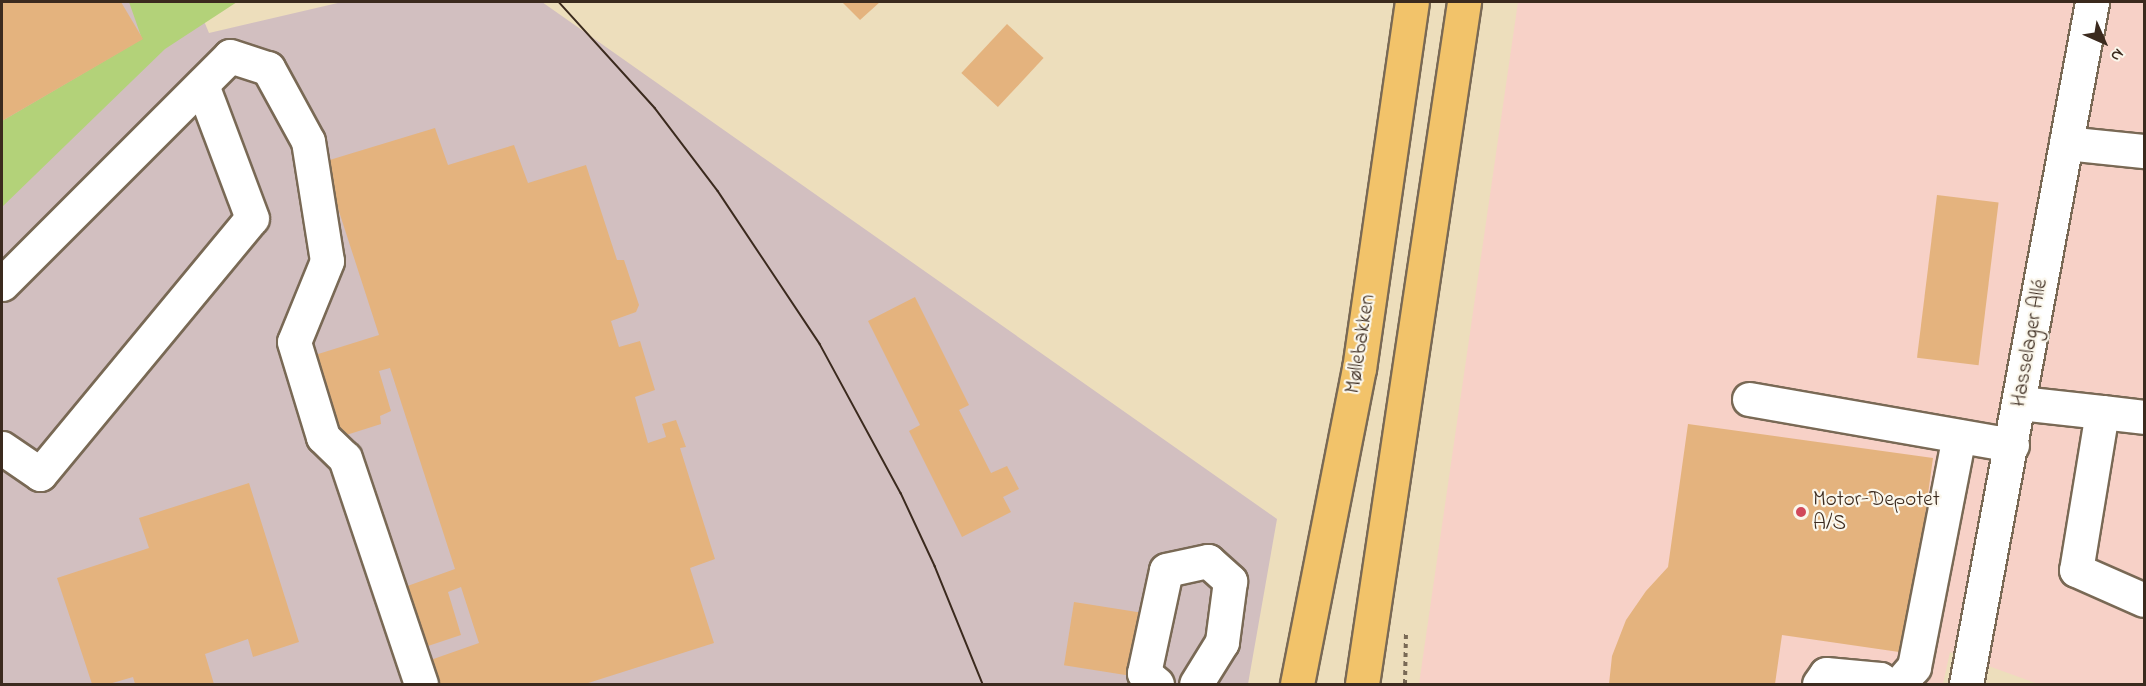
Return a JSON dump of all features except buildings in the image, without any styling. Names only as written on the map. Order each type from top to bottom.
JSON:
[{"type":"main road","name":"Møllebakken","points":[[1297,684],[1359,369],[1412,2]]},
{"type":"main road","points":[[1362,684],[1464,2]]},
{"type":"street","name":"Hasselager Allé","points":[[1966,684],[2020,404],[2092,2]]},
{"type":"street","points":[[2,284],[230,56],[268,68],[308,141],[327,261],[294,342],[323,437],[345,458],[421,684]]},
{"type":"street","points":[[2,448],[40,474],[252,218],[202,85]]},
{"type":"street","points":[[2066,143],[2145,151]]},
{"type":"street","points":[[1749,399],[2012,445]]},
{"type":"street","points":[[2020,404],[2145,417]]},
{"type":"street","points":[[2102,412],[2076,570],[2145,600]]},
{"type":"street","points":[[1899,684],[1914,667],[1959,436]]},
{"type":"street","points":[[1157,684],[1144,673],[1166,570],[1208,561],[1230,581],[1222,642],[1196,684]]},
{"type":"street","points":[[1819,684],[1826,674],[1880,679],[1886,684]]},
{"type":"shaded area","points":[[2,2],[196,2],[209,33],[342,2],[542,2],[1277,519],[1248,684],[2,684]]},
{"type":"shaded area","points":[[1518,2],[2144,2],[2144,684],[2038,684],[1950,652],[1943,684],[1419,684]]},
{"type":"green space","points":[[129,2],[237,2],[165,49],[2,207],[2,121],[142,39]]},
{"type":"tram line","points":[[559,2],[655,108],[718,191],[820,344],[901,493],[935,566],[983,684]]},
{"type":"place","name":"Motor-Depotet A/S","points":[[1801,512]]}]
